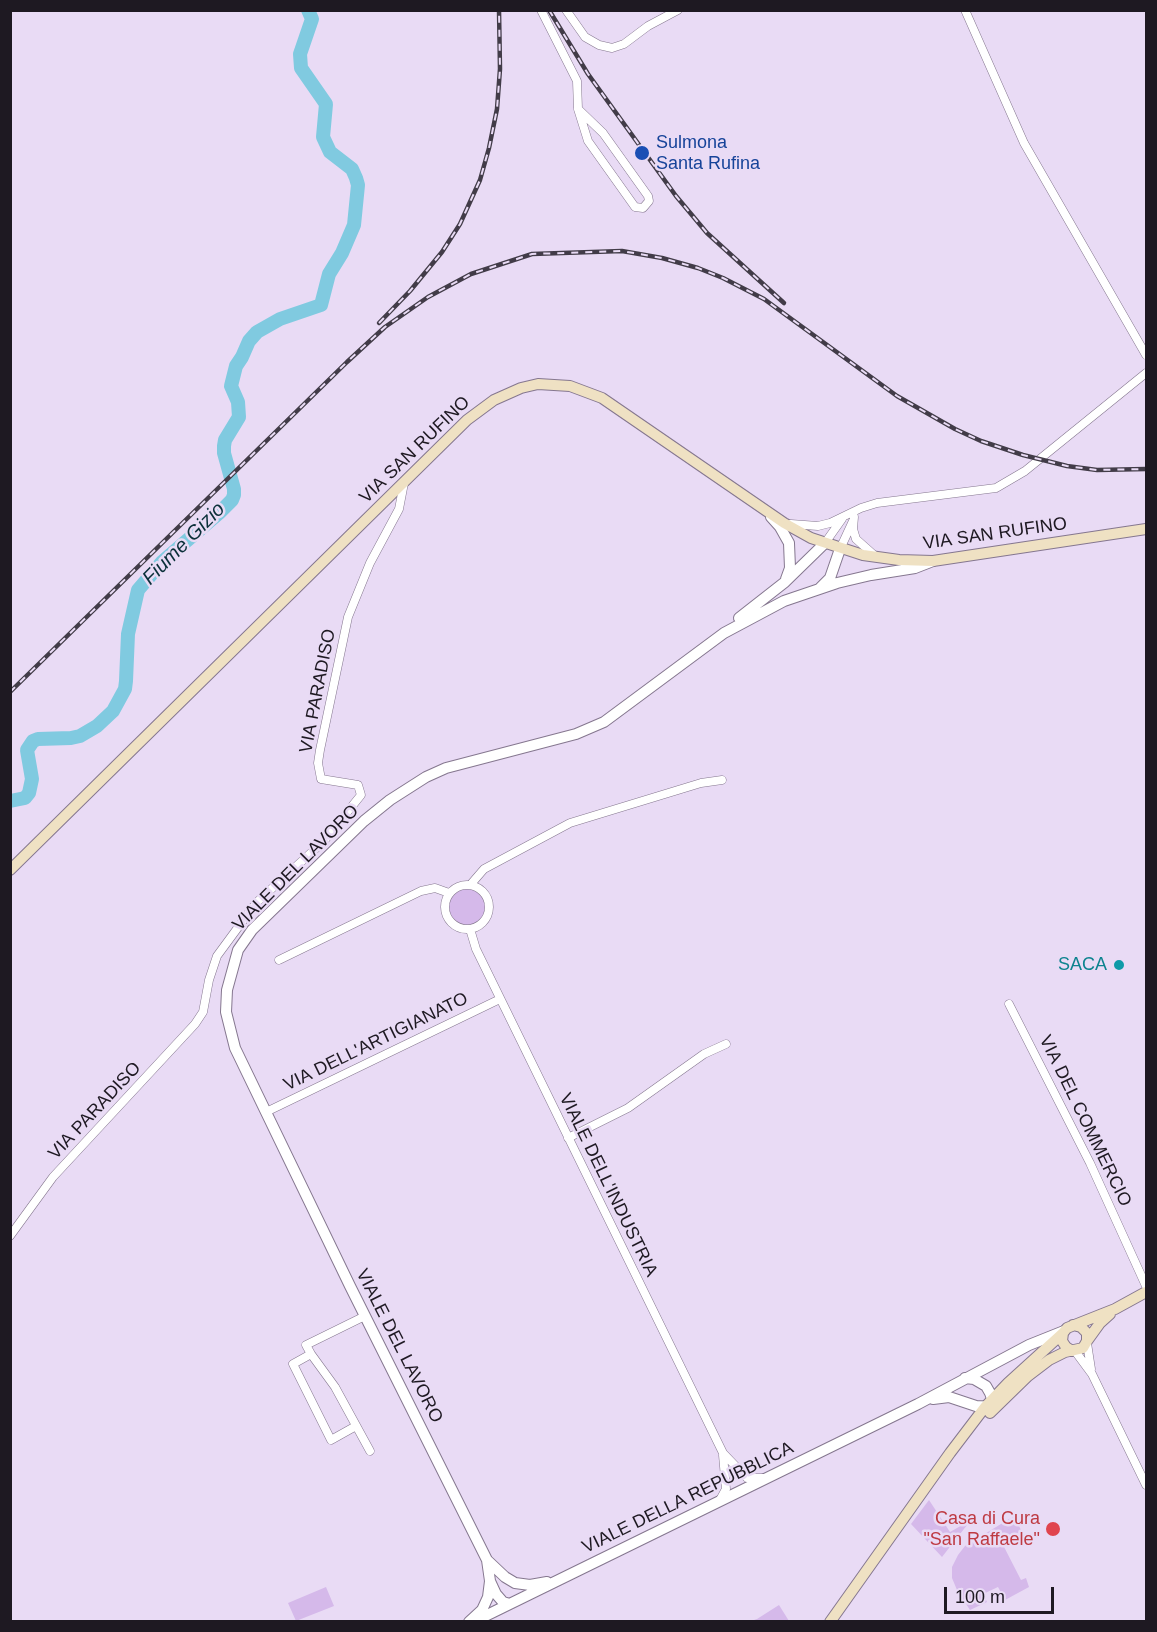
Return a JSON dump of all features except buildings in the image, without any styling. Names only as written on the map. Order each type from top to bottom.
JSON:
[{"type":"main road","name":"VIA SAN RUFINO","points":[[10,870],[467,420],[494,400],[521,388],[552,384],[570,386],[602,398],[784,523],[840,549],[880,558],[933,561],[1146,529]]},
{"type":"main road","name":"VIALE DELLA REPUBBLICA","points":[[1067,1330],[1115,1309],[1146,1292]]},
{"type":"main road","name":"VIALE DELLA REPUBBLICA","points":[[1087,1342],[1100,1323],[1115,1309]]},
{"type":"main road","points":[[830,1622],[967,1430],[991,1404],[1067,1330],[1084,1329],[1087,1342],[1080,1350],[1057,1355],[991,1404],[907,1515]]},
{"type":"main road","points":[[1067,1330],[1063,1344],[1074,1351]]},
{"type":"street","points":[[541,10],[577,81],[578,109],[585,134],[593,150],[635,207],[643,208],[649,201],[648,196],[603,133],[578,109]]},
{"type":"street","points":[[566,10],[585,37],[599,45],[612,48],[624,44],[648,26],[678,10]]},
{"type":"street","points":[[965,10],[1024,143],[1146,355]]},
{"type":"street","points":[[825,543],[838,522],[861,508],[877,503],[985,491],[1004,484],[1025,471],[1146,373]]},
{"type":"street","name":"VIA PARADISO","points":[[10,1236],[53,1178],[195,1024],[202,1012],[208,980],[217,956],[256,903],[324,841],[361,795],[358,785],[321,779],[318,763],[348,617],[370,563],[399,509],[404,483]]},
{"type":"street","points":[[768,512],[789,543],[790,568],[784,582]]},
{"type":"street","points":[[784,523],[818,526],[851,516]]},
{"type":"street","points":[[818,590],[830,578],[851,516]]},
{"type":"street","points":[[851,516],[856,539],[880,558]]},
{"type":"street","name":"VIALE DEL LAVORO","points":[[487,1560],[365,1316],[236,1048],[228,1021],[227,990],[238,950],[252,930],[364,821],[408,788],[446,768],[556,740],[604,722],[724,633],[784,582],[825,543]]},
{"type":"street","name":"VIALE DEL LAVORO","points":[[724,633],[772,607],[818,590],[871,575],[915,568],[933,561]]},
{"type":"street","points":[[471,884],[484,892],[490,907],[484,922],[470,929],[460,928],[448,918],[445,902],[457,887],[471,884],[484,869],[570,823],[701,783],[722,780]]},
{"type":"street","points":[[279,960],[421,891],[435,888],[450,893]]},
{"type":"street","name":"VIALE DELL'INDUSTRIA","points":[[470,929],[476,949],[500,999],[723,1453],[739,1472]]},
{"type":"street","points":[[227,941],[238,950]]},
{"type":"street","name":"VIA DELL'ARTIGIANATO","points":[[266,1112],[500,999]]},
{"type":"street","name":"VIA DEL COMMERCIO","points":[[1009,1004],[1084,1153],[1146,1286]]},
{"type":"street","points":[[568,1138],[628,1108],[704,1054],[726,1044]]},
{"type":"street","points":[[365,1316],[306,1345],[335,1387],[370,1451]]},
{"type":"street","name":"VIALE DELLA REPUBBLICA","points":[[473,1622],[918,1404],[1029,1346],[1067,1330]]},
{"type":"street","points":[[1087,1342],[1092,1374]]},
{"type":"street","points":[[1074,1351],[1092,1374],[1146,1485]]},
{"type":"street","points":[[311,1354],[293,1364],[330,1440],[356,1426]]},
{"type":"street","points":[[965,1378],[974,1379],[986,1386],[991,1404]]},
{"type":"street","name":"VIALE DELLA REPUBBLICA","points":[[918,1404],[943,1396],[991,1404]]},
{"type":"street","points":[[959,1400],[970,1412],[970,1423],[967,1430]]},
{"type":"street","name":"VIALE DELL'INDUSTRIA","points":[[720,1500],[726,1489],[723,1453]]},
{"type":"street","points":[[739,1472],[747,1478],[766,1478]]},
{"type":"street","points":[[739,1472],[740,1491]]},
{"type":"street","name":"VIALE DELL'INDUSTRIA","points":[[726,1473],[732,1484],[740,1491]]},
{"type":"street","points":[[487,1560],[515,1583],[530,1585],[557,1580]]},
{"type":"street","points":[[469,1622],[482,1610],[488,1598],[490,1581],[487,1560]]},
{"type":"street","points":[[490,1581],[496,1594],[503,1602],[510,1604],[512,1596],[505,1577]]},
{"type":"shaded area","points":[[467,889],[480,894],[485,907],[480,920],[467,925],[454,920],[449,907],[454,894]]},
{"type":"shaded area","points":[[929,1500],[950,1532],[971,1520],[942,1557],[911,1524]]},
{"type":"shaded area","points":[[1014,1516],[1022,1532],[1002,1543],[1021,1580],[1026,1578],[1029,1587],[1005,1600],[998,1587],[983,1594],[987,1602],[970,1610],[957,1590],[952,1578],[952,1567],[965,1546]]},
{"type":"shaded area","points":[[326,1587],[334,1606],[296,1621],[288,1603]]},
{"type":"shaded area","points":[[779,1605],[789,1621],[751,1621],[757,1619]]},
{"type":"waterway","name":"Fiume Gizio","points":[[10,801],[25,798],[29,793],[32,779],[27,750],[33,741],[80,736],[97,726],[113,711],[125,689],[128,634],[138,590],[162,562],[219,513],[234,495],[224,446],[225,440],[239,417],[238,402],[231,386],[236,366],[249,341],[257,332],[280,319],[321,305],[329,274],[342,253],[354,225],[358,185],[356,178],[352,169],[330,152],[323,137],[326,104],[301,68],[300,54],[312,19],[308,10]]},
{"type":"railway","points":[[379,323],[410,291],[442,252],[460,224],[480,180],[497,109],[500,69],[499,10]]},
{"type":"railway","points":[[549,10],[588,74],[676,196],[707,233],[784,303]]},
{"type":"railway","points":[[10,692],[385,327],[428,297],[471,274],[532,254],[622,251],[662,258],[698,268],[764,299],[897,396],[981,441],[1067,466],[1097,470],[1146,469]]},
{"type":"place","name":"Sulmona Santa Rufina","points":[[642,153]]},
{"type":"place","name":"SACA","points":[[1119,965]]},
{"type":"place","name":"Casa di Cura \"San Raffaele\"","points":[[1053,1529]]}]
